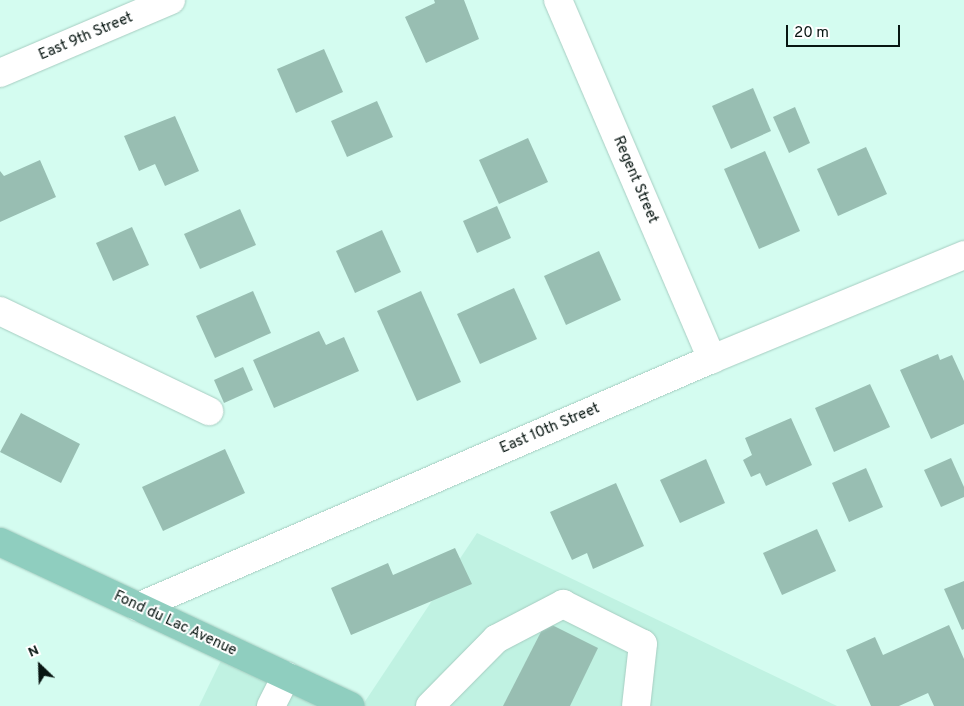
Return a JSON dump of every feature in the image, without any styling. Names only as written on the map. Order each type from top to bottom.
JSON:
[{"type":"main road","name":"Fond du Lac Avenue","points":[[0,542],[350,706]]},
{"type":"street","name":"East 9th Street","points":[[0,74],[171,0]]},
{"type":"street","name":"Regent Street","points":[[558,0],[712,359]]},
{"type":"street","name":"East 10th Street","points":[[138,607],[712,359],[964,255]]},
{"type":"street","points":[[0,311],[209,412]]},
{"type":"street","points":[[430,706],[496,639],[563,604],[643,644],[636,706]]},
{"type":"street","points":[[271,706],[286,676]]},
{"type":"shaded area","points":[[477,533],[837,706],[362,706]]},
{"type":"shaded area","points":[[227,648],[350,706],[199,706]]},
{"type":"building","points":[[434,0],[464,0],[479,39],[426,63],[405,17],[435,3]]},
{"type":"building","points":[[324,49],[343,92],[296,113],[277,69]]},
{"type":"building","points":[[753,88],[771,131],[731,149],[712,106]]},
{"type":"building","points":[[377,101],[393,137],[347,157],[331,121]]},
{"type":"building","points":[[795,107],[810,143],[789,153],[773,117]]},
{"type":"building","points":[[175,116],[199,171],[165,186],[155,164],[139,171],[124,136]]},
{"type":"building","points":[[528,138],[548,182],[499,204],[479,160]]},
{"type":"building","points":[[866,147],[887,194],[838,216],[817,169]]},
{"type":"building","points":[[765,151],[800,231],[759,249],[724,169]]},
{"type":"building","points":[[40,160],[56,197],[0,222],[0,171],[4,176]]},
{"type":"building","points":[[497,206],[511,238],[477,253],[463,221]]},
{"type":"building","points":[[240,209],[256,245],[200,269],[184,234]]},
{"type":"building","points":[[132,227],[149,265],[113,281],[96,243]]},
{"type":"building","points":[[382,230],[401,272],[355,293],[336,251]]},
{"type":"building","points":[[599,251],[621,300],[566,325],[544,276]]},
{"type":"building","points":[[514,288],[537,339],[480,364],[457,314]]},
{"type":"building","points":[[253,291],[271,333],[215,358],[196,316]]},
{"type":"building","points":[[421,291],[461,382],[417,401],[377,311]]},
{"type":"building","points":[[319,331],[326,345],[344,337],[359,371],[274,408],[253,360]]},
{"type":"building","points":[[938,354],[940,360],[952,355],[964,381],[964,424],[931,439],[900,370]]},
{"type":"building","points":[[243,367],[253,390],[224,403],[214,380]]},
{"type":"building","points":[[870,384],[890,427],[834,452],[815,408]]},
{"type":"building","points":[[21,413],[80,444],[61,483],[0,452]]},
{"type":"building","points":[[791,418],[812,465],[766,486],[760,473],[751,477],[743,460],[752,455],[745,438]]},
{"type":"building","points":[[225,449],[245,493],[163,531],[142,487]]},
{"type":"building","points":[[951,458],[964,487],[964,497],[941,507],[924,470]]},
{"type":"building","points":[[706,459],[725,503],[680,523],[660,480]]},
{"type":"building","points":[[866,468],[883,507],[849,522],[832,483]]},
{"type":"building","points":[[616,483],[644,546],[593,569],[587,553],[572,560],[550,512]]},
{"type":"building","points":[[817,529],[836,571],[782,595],[763,553]]},
{"type":"building","points":[[455,548],[472,584],[351,635],[331,588],[388,563],[393,575]]},
{"type":"building","points":[[964,581],[964,629],[962,630],[944,589]]},
{"type":"building","points":[[546,622],[598,648],[570,706],[503,706]]},
{"type":"building","points":[[949,625],[964,659],[964,706],[934,706],[928,693],[899,706],[871,706],[846,650],[875,637],[883,655]]}]
